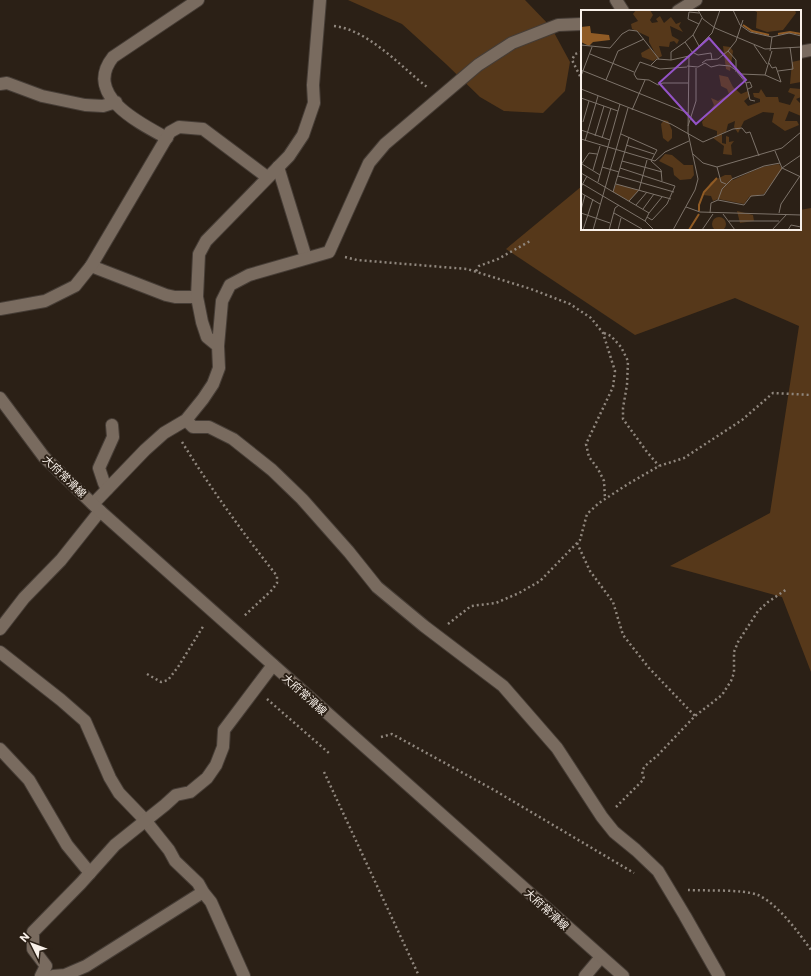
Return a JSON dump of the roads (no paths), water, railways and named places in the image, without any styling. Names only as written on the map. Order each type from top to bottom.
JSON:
[{"type":"street","points":[[167,138],[130,116],[108,95],[104,78],[106,66],[113,57],[198,0]]},
{"type":"street","points":[[218,346],[207,337],[202,322],[198,297],[200,254],[206,241],[289,156],[303,135],[314,103],[313,85],[320,0]]},
{"type":"street","points":[[616,0],[623,10]]},
{"type":"street","points":[[680,10],[696,0]]},
{"type":"street","points":[[0,629],[24,598],[61,560],[107,490],[145,450],[164,433],[186,420],[203,399],[213,384],[219,368],[218,346],[222,301],[230,285],[249,275],[329,252],[369,163],[385,144],[478,65],[512,43],[558,25],[581,24]]},
{"type":"street","points":[[801,52],[811,50]]},
{"type":"street","points":[[0,84],[7,83],[42,96],[85,105],[103,106],[116,102]]},
{"type":"street","points":[[0,309],[45,301],[75,286],[91,266],[170,132],[179,127],[203,129],[267,177]]},
{"type":"street","points":[[278,167],[306,258]]},
{"type":"street","points":[[91,266],[166,295],[175,297],[198,297]]},
{"type":"street","name":"大府常滑線","points":[[0,398],[44,457],[97,507],[213,612],[624,976]]},
{"type":"street","points":[[186,420],[193,427],[209,427],[233,439],[272,470],[302,499],[349,552],[377,587],[436,636],[503,686],[558,748],[602,817],[614,832],[658,871],[719,976]]},
{"type":"street","points":[[107,490],[99,468],[113,437],[112,424]]},
{"type":"street","points":[[0,652],[85,721],[110,778],[119,794],[145,820],[169,850],[175,861],[198,883],[211,902],[244,976]]},
{"type":"street","points":[[41,976],[46,966],[33,949],[33,932],[115,845],[176,795],[190,792],[207,778],[216,765],[223,747],[224,730],[273,665]]},
{"type":"street","points":[[0,749],[29,780],[67,845],[90,873]]},
{"type":"street","points":[[54,976],[65,975],[86,966],[203,892]]},
{"type":"street","points":[[585,976],[602,957]]}]
